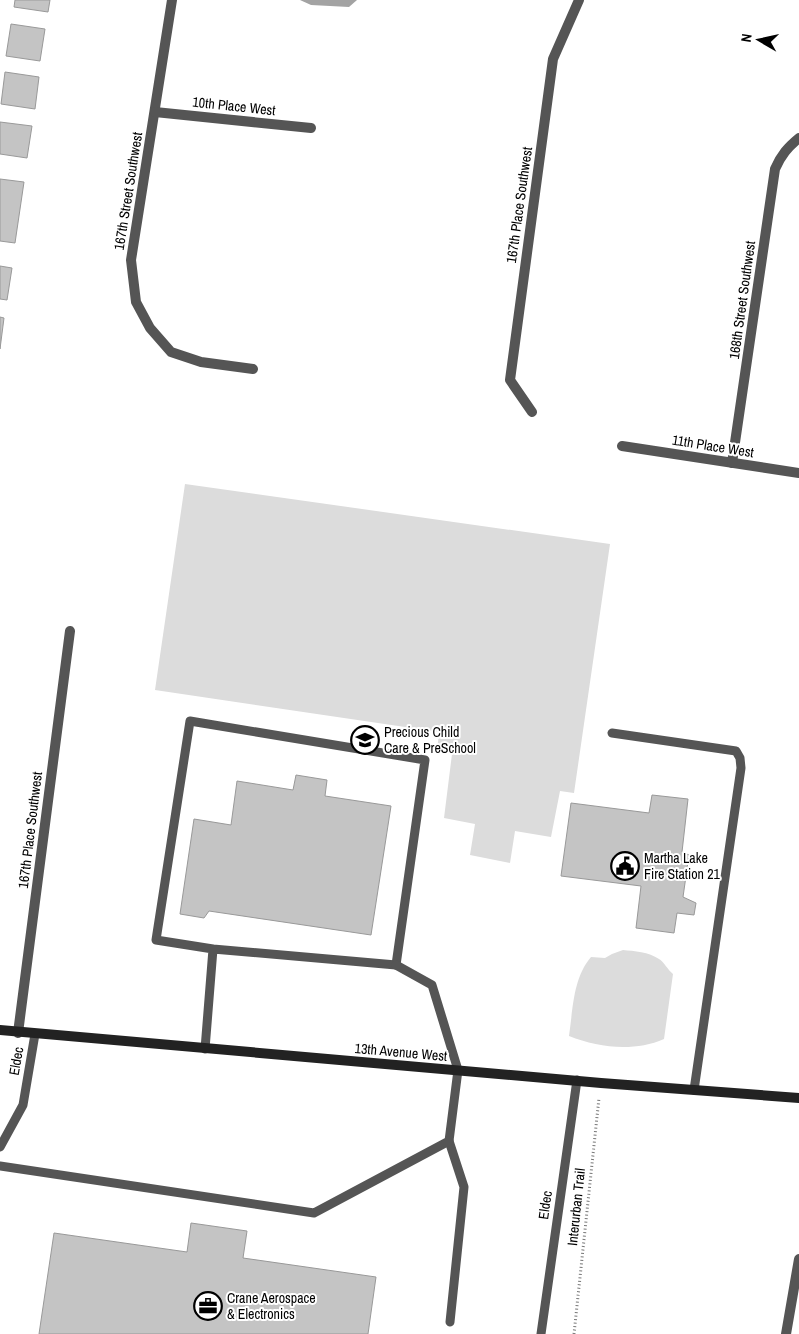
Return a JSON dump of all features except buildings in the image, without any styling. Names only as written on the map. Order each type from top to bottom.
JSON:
[{"type":"street","name":"167th Street Southwest","points":[[172,0],[131,260],[136,302],[150,328],[171,352],[201,362],[253,369]]},
{"type":"street","name":"167th Place Southwest","points":[[532,412],[510,380],[553,59],[579,0]]},
{"type":"street","name":"10th Place West","points":[[155,112],[311,128]]},
{"type":"street","name":"168th Street Southwest","points":[[732,463],[775,169],[780,156],[799,138]]},
{"type":"street","name":"11th Place West","points":[[622,446],[799,473]]},
{"type":"street","name":"167th Place Southwest","points":[[18,1032],[70,631]]},
{"type":"street","name":"13th Avenue West","points":[[0,1030],[601,1083],[799,1098]]},
{"type":"street","points":[[786,1334],[799,1258]]},
{"type":"lane","points":[[396,965],[425,760],[190,721],[156,940],[213,949],[396,965],[432,985],[458,1070],[449,1142],[464,1187],[450,1322]]},
{"type":"lane","points":[[612,732],[736,751],[740,758],[741,768],[694,1090]]},
{"type":"lane","points":[[205,1048],[213,949]]},
{"type":"lane","name":"Eldec","points":[[0,1147],[23,1105],[35,1034]]},
{"type":"lane","name":"Eldec","points":[[541,1334],[577,1080]]},
{"type":"lane","points":[[0,1166],[314,1213],[449,1142]]},
{"type":"path","name":"Interurban Trail","points":[[574,1334],[601,1083]]},
{"type":"shaded area","points":[[300,0],[357,0],[349,7],[311,5]]},
{"type":"shaded area","points":[[185,484],[610,544],[574,793],[560,791],[551,837],[515,831],[510,863],[470,855],[475,824],[444,818],[452,754],[437,752],[439,732],[155,690]]},
{"type":"shaded area","points":[[623,950],[651,955],[661,960],[673,974],[664,1039],[641,1046],[616,1047],[604,1046],[569,1036],[577,984],[585,965],[591,957],[605,958]]},
{"type":"place","name":"Precious Child Care & PreSchool","points":[[365,740]]},
{"type":"place","name":"Martha Lake Fire Station 21","points":[[625,866]]},
{"type":"place","name":"Crane Aerospace & Electronics","points":[[208,1306]]}]
